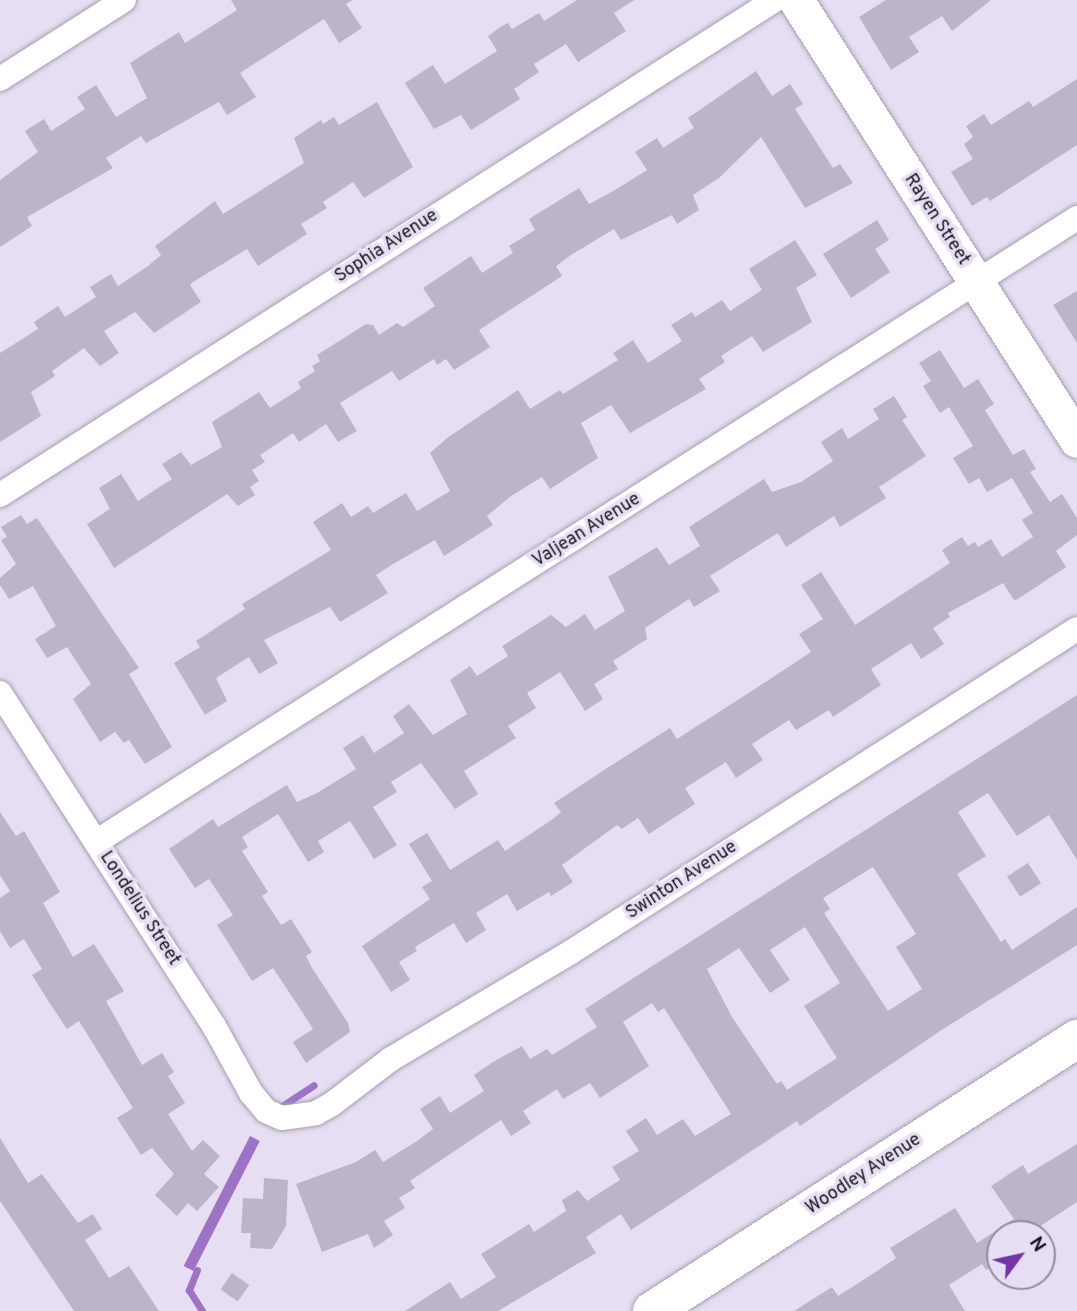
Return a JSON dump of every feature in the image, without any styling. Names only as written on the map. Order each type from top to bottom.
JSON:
[{"type":"main road","name":"Woodley Avenue","points":[[652,1311],[1077,1039]]},
{"type":"street","points":[[0,79],[124,0]]},
{"type":"street","name":"Sophia Avenue","points":[[0,495],[775,0]]},
{"type":"street","name":"Rayen Street","points":[[796,0],[1077,440]]},
{"type":"street","name":"Valjean Avenue","points":[[96,842],[1077,218]]},
{"type":"street","name":"Swinton Avenue","points":[[282,1118],[316,1113],[332,1104],[391,1059],[571,951],[1077,629]]},
{"type":"street","name":"Londelius Street","points":[[0,693],[96,842],[255,1100],[266,1111],[282,1118]]},
{"type":"shaded area","points":[[250,1136],[260,1141],[194,1271],[184,1266]]},
{"type":"building","points":[[231,0],[353,0],[346,4],[362,28],[339,43],[324,19],[240,73],[256,97],[227,115],[219,102],[146,143],[141,136],[106,158],[113,168],[27,217],[32,226],[0,247],[0,180],[38,152],[25,131],[44,119],[51,131],[85,109],[77,97],[96,85],[116,117],[147,98],[130,63],[179,32],[185,43],[237,10]]},
{"type":"building","points":[[577,0],[634,0],[614,13],[626,31],[578,62],[566,44],[534,64],[539,72],[514,89],[520,99],[471,130],[461,115],[434,129],[405,83],[433,65],[445,84],[497,51],[488,36],[502,26],[508,23],[512,29],[539,13],[544,21]]},
{"type":"building","points":[[886,0],[991,0],[952,31],[942,16],[909,37],[919,52],[891,70],[859,17]]},
{"type":"building","points":[[756,71],[772,96],[790,84],[803,104],[795,109],[833,168],[840,164],[853,183],[805,208],[761,137],[719,178],[693,195],[699,210],[677,224],[672,215],[621,240],[614,229],[571,255],[556,266],[562,276],[479,330],[490,347],[454,370],[446,359],[437,365],[434,359],[399,381],[392,371],[340,403],[357,431],[338,442],[326,424],[299,442],[293,433],[260,455],[265,462],[252,470],[259,481],[250,487],[255,495],[238,506],[227,494],[114,568],[87,524],[110,509],[99,488],[121,474],[138,501],[172,479],[162,464],[181,452],[191,465],[222,447],[212,422],[259,392],[270,408],[301,388],[298,382],[315,371],[312,366],[320,361],[317,355],[366,324],[373,325],[379,335],[397,323],[403,327],[435,306],[423,288],[471,256],[482,273],[513,253],[509,246],[535,230],[529,219],[579,188],[589,204],[647,170],[635,152],[657,138],[663,148],[694,128],[688,118]]},
{"type":"building","points":[[1077,79],[1077,145],[990,201],[987,197],[972,206],[951,172],[973,159],[964,144],[973,137],[966,126],[984,114],[991,125],[1029,101],[1033,107]]},
{"type":"building","points":[[377,102],[413,167],[364,198],[353,182],[323,202],[327,208],[301,224],[307,234],[258,266],[247,249],[193,282],[190,285],[201,302],[154,333],[135,312],[104,331],[119,353],[100,366],[84,348],[52,371],[55,376],[31,392],[41,416],[0,442],[0,353],[38,329],[34,322],[58,306],[65,317],[96,297],[90,287],[111,274],[118,286],[148,266],[161,255],[155,246],[215,201],[223,214],[304,163],[294,138],[321,120],[323,124],[334,117],[339,125]]},
{"type":"building","points":[[877,220],[889,240],[875,249],[890,272],[851,298],[823,254]]},
{"type":"building","points":[[795,240],[817,275],[796,288],[812,322],[763,352],[752,336],[721,356],[725,362],[699,379],[706,389],[630,433],[611,405],[581,423],[598,458],[550,489],[542,477],[511,496],[487,516],[493,525],[444,556],[435,540],[393,564],[376,575],[388,593],[340,622],[330,607],[264,640],[278,663],[259,674],[249,657],[216,678],[227,701],[205,715],[174,663],[200,647],[196,641],[245,609],[242,604],[331,550],[313,522],[342,503],[351,517],[368,506],[373,513],[406,493],[417,511],[450,491],[430,453],[447,438],[518,390],[530,409],[560,390],[563,394],[618,360],[613,353],[633,340],[648,363],[682,341],[671,325],[692,312],[695,317],[722,300],[730,311],[762,290],[749,269]]},
{"type":"building","points":[[1077,291],[1077,343],[1053,305]]},
{"type":"building","points":[[940,350],[964,388],[978,379],[994,404],[985,410],[1013,455],[1024,449],[1036,469],[1030,472],[1050,502],[1062,494],[1077,518],[1077,535],[1056,551],[1066,567],[1018,599],[1014,600],[1003,583],[948,613],[950,617],[933,628],[944,644],[921,659],[911,643],[871,669],[881,685],[833,717],[829,710],[796,730],[789,720],[752,744],[763,760],[736,778],[726,762],[685,788],[695,804],[649,834],[638,818],[622,829],[617,825],[562,865],[573,882],[551,896],[549,892],[517,911],[507,894],[476,913],[486,930],[466,943],[454,923],[415,947],[417,951],[399,962],[410,980],[391,992],[362,946],[430,899],[422,887],[432,881],[409,844],[427,833],[450,870],[498,840],[505,851],[561,812],[554,803],[601,772],[670,728],[677,739],[811,652],[799,634],[823,619],[801,585],[821,572],[855,625],[950,563],[942,550],[962,537],[968,546],[975,542],[978,547],[991,539],[1002,557],[1033,537],[1022,520],[1033,513],[1012,478],[987,492],[979,478],[969,484],[953,458],[973,446],[949,407],[940,413],[923,386],[931,381],[919,363]]},
{"type":"building","points":[[894,396],[907,417],[902,420],[926,456],[879,487],[886,498],[840,527],[834,516],[786,547],[778,533],[710,576],[720,591],[694,607],[689,599],[645,628],[647,639],[613,661],[618,669],[594,684],[603,699],[585,711],[560,672],[527,693],[536,708],[508,726],[516,738],[464,771],[478,794],[455,809],[421,763],[391,782],[397,792],[373,807],[397,845],[374,859],[350,821],[318,841],[324,852],[308,862],[278,814],[242,837],[248,847],[242,851],[268,892],[262,896],[281,925],[291,919],[312,952],[306,956],[312,968],[348,1023],[350,1032],[306,1063],[293,1042],[313,1029],[303,1013],[273,968],[252,981],[217,925],[233,915],[209,879],[195,888],[169,849],[213,819],[218,827],[287,785],[297,802],[317,793],[356,769],[343,748],[363,735],[374,753],[404,733],[393,716],[409,704],[433,735],[467,714],[450,680],[470,666],[477,676],[508,656],[502,646],[551,615],[566,627],[585,614],[595,630],[625,611],[608,577],[657,547],[669,565],[700,546],[689,527],[764,479],[772,492],[801,482],[833,461],[821,442],[842,428],[848,439],[879,419],[873,409]]},
{"type":"building","points":[[21,515],[27,524],[37,518],[139,668],[129,674],[172,747],[145,764],[129,740],[124,743],[115,732],[100,742],[73,699],[91,684],[67,647],[47,658],[35,639],[56,626],[33,586],[9,599],[0,585],[0,578],[16,564],[1,540],[7,537],[1,527]]},
{"type":"building","points":[[1077,695],[1077,860],[1049,815],[1017,836],[988,793],[958,812],[986,856],[957,874],[1001,942],[1005,939],[1012,950],[1077,907],[1077,945],[940,1031],[800,1126],[797,1121],[631,1230],[621,1214],[586,1237],[596,1253],[498,1311],[405,1311],[450,1282],[461,1299],[496,1277],[481,1254],[529,1224],[534,1232],[566,1211],[562,1200],[578,1190],[587,1201],[620,1180],[612,1167],[639,1151],[626,1131],[646,1118],[657,1135],[683,1119],[695,1136],[731,1114],[664,1008],[658,1012],[652,1003],[623,1022],[649,1066],[600,1098],[590,1083],[563,1099],[557,1089],[523,1111],[531,1123],[511,1136],[501,1120],[410,1181],[415,1188],[399,1198],[405,1208],[384,1221],[393,1235],[374,1248],[368,1234],[322,1252],[296,1184],[356,1162],[375,1150],[383,1162],[433,1129],[420,1109],[440,1096],[450,1113],[484,1091],[474,1075],[493,1062],[522,1046],[530,1059],[547,1049],[552,1055],[597,1027],[585,1009]],"holes":[[[873,867],[916,934],[896,947],[922,989],[888,1011],[824,913],[830,909],[823,898]],[[805,927],[840,983],[804,1006],[837,1058],[787,1090],[781,1081],[777,1084],[732,1017],[707,969],[739,948],[770,993],[790,980],[770,950]]]},
{"type":"building","points":[[0,812],[16,836],[24,831],[60,892],[43,903],[73,957],[94,944],[124,991],[106,1001],[142,1065],[162,1053],[174,1072],[168,1076],[185,1103],[168,1114],[192,1151],[203,1140],[220,1156],[204,1174],[219,1187],[197,1211],[188,1203],[177,1216],[155,1195],[174,1174],[152,1148],[141,1155],[117,1118],[133,1108],[79,1021],[67,1029],[32,975],[42,969],[24,939],[10,948],[0,931],[0,898],[10,891],[0,875]]},
{"type":"building","points":[[1028,863],[1041,883],[1020,897],[1007,877]]},
{"type":"building","points":[[0,1138],[28,1183],[42,1174],[78,1223],[93,1214],[102,1229],[85,1240],[109,1278],[129,1266],[159,1311],[74,1311],[0,1201]]},
{"type":"building","points":[[1077,1144],[1077,1202],[1049,1220],[1012,1220],[991,1186],[1023,1165],[1028,1174]]},
{"type":"building","points":[[264,1178],[288,1180],[286,1226],[272,1249],[250,1248],[251,1233],[241,1233],[243,1198],[263,1199]]},
{"type":"building","points":[[955,1208],[977,1243],[986,1237],[986,1270],[982,1264],[949,1285],[965,1311],[794,1311],[832,1287],[838,1296],[871,1275],[896,1258],[890,1248]]},
{"type":"building","points":[[232,1273],[249,1285],[238,1301],[221,1289]]},
{"type":"waterway","points":[[276,1110],[314,1085]]},
{"type":"waterway","points":[[197,1270],[189,1290],[202,1311]]}]
